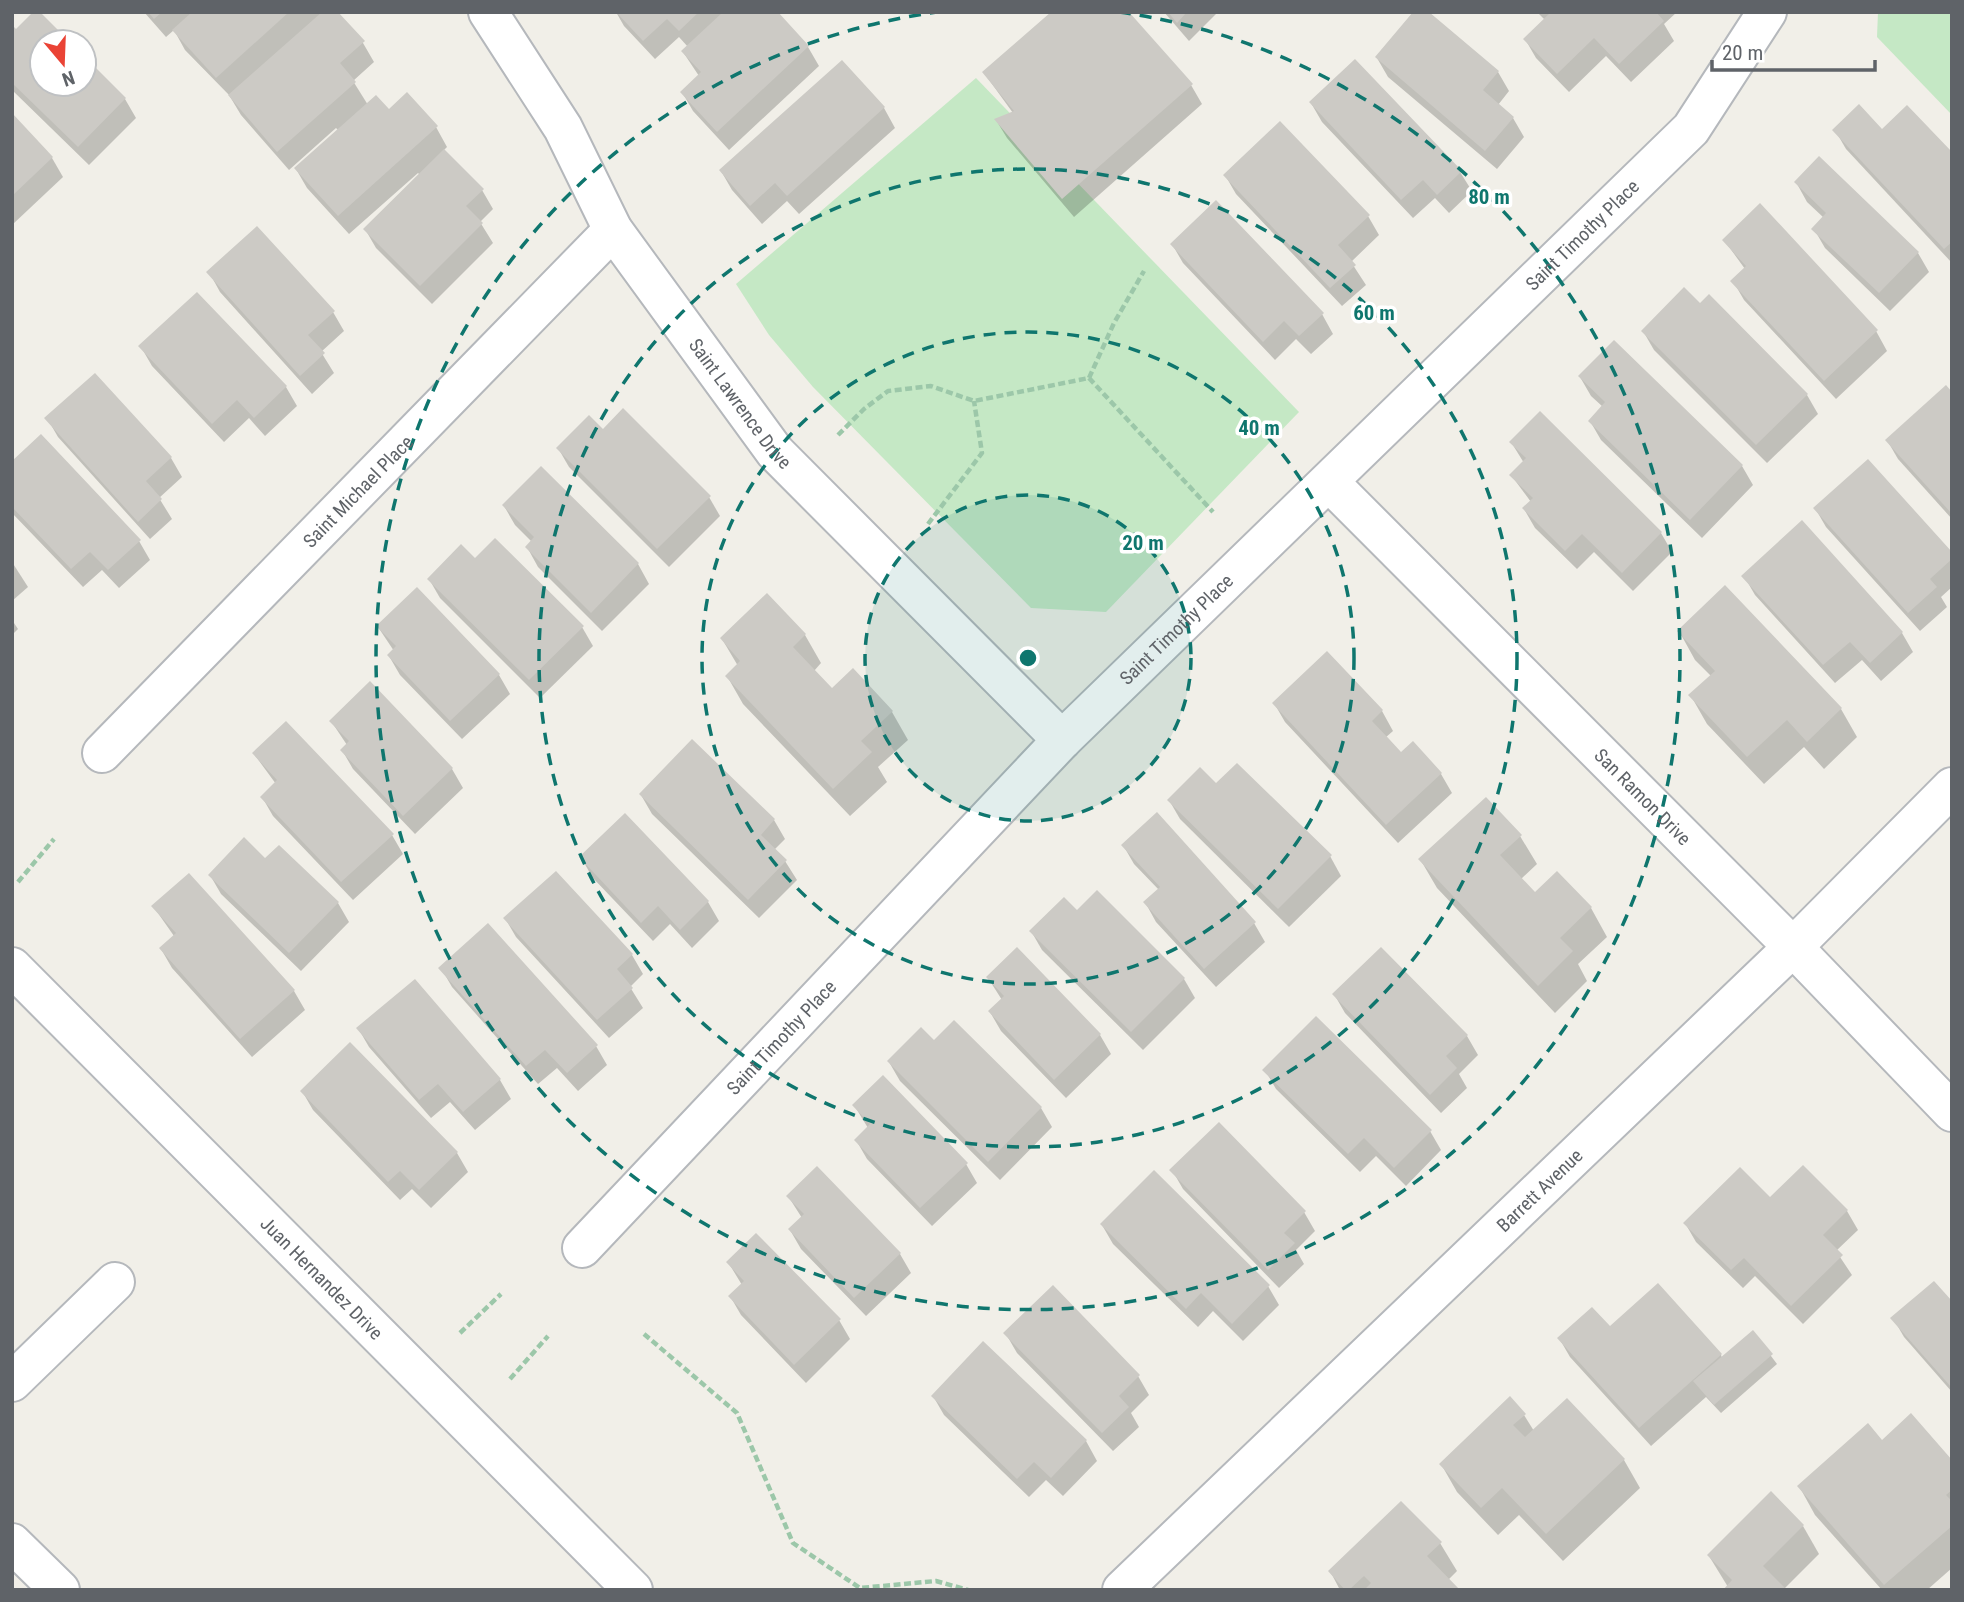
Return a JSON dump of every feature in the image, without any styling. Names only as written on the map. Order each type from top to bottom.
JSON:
[{"type":"street","name":"Saint Lawrence Drive","points":[[488,12],[563,128],[613,230],[775,453],[1062,740]]},
{"type":"street","name":"Saint Timothy Place","points":[[582,1248],[1062,740],[1330,483],[1691,129],[1767,12]]},
{"type":"street","name":"Saint Michael Place","points":[[102,753],[613,230]]},
{"type":"street","name":"San Ramon Drive","points":[[1330,483],[1793,947],[1952,1112]]},
{"type":"street","name":"Barrett Avenue","points":[[1122,1590],[1793,947],[1952,787]]},
{"type":"street","name":"Juan Hernandez Drive","points":[[12,967],[633,1590]]},
{"type":"street","points":[[12,1382],[115,1282]]},
{"type":"street","points":[[12,1543],[60,1590]]},
{"type":"path","points":[[1089,378],[1114,323],[1144,271]]},
{"type":"path","points":[[838,435],[864,409],[888,391],[931,386],[974,401],[1089,378]]},
{"type":"path","points":[[1089,378],[1213,512]]},
{"type":"path","points":[[928,524],[982,453],[974,401]]},
{"type":"path","points":[[18,882],[54,839]]},
{"type":"path","points":[[460,1333],[501,1294]]},
{"type":"path","points":[[644,1334],[737,1413],[793,1543],[860,1588],[936,1581],[968,1590]]},
{"type":"path","points":[[510,1380],[548,1336]]},
{"type":"green space","points":[[1878,12],[1952,12],[1952,115],[1877,37]]},
{"type":"green space","points":[[976,78],[1299,412],[1106,612],[1031,608],[813,387],[769,335],[736,284]]},
{"type":"building","points":[[33,12],[40,12],[56,28],[28,28],[28,98],[98,98],[98,70],[126,98],[78,147],[12,83],[12,25],[16,29]]},
{"type":"building","points":[[148,12],[162,12],[154,19]]},
{"type":"building","points":[[192,12],[289,12],[216,78],[172,30]]},
{"type":"building","points":[[322,12],[338,12],[365,41],[340,63],[356,82],[277,152],[228,95]]},
{"type":"building","points":[[616,12],[699,12],[679,31],[667,19],[643,41]]},
{"type":"building","points":[[723,12],[778,12],[809,46],[717,132],[680,92],[701,72],[681,51]]},
{"type":"building","points":[[1051,12],[1129,12],[1193,84],[1062,199],[994,119],[1014,111],[982,72]]},
{"type":"building","points":[[1168,12],[1187,12],[1177,23]]},
{"type":"building","points":[[1413,12],[1429,12],[1499,71],[1483,90],[1514,117],[1485,151],[1375,57]]},
{"type":"building","points":[[1551,12],[1656,12],[1664,21],[1619,64],[1594,38],[1557,74],[1523,39]]},
{"type":"building","points":[[1355,59],[1462,171],[1437,195],[1423,180],[1401,200],[1309,102]]},
{"type":"building","points":[[842,60],[885,107],[787,196],[775,183],[750,206],[719,170]]},
{"type":"building","points":[[407,92],[438,126],[338,216],[294,168],[376,95],[389,109]]},
{"type":"building","points":[[1859,104],[1882,129],[1907,105],[1952,152],[1952,242],[1944,249],[1832,130]]},
{"type":"building","points":[[12,113],[53,157],[12,196]]},
{"type":"building","points":[[1280,121],[1370,215],[1338,245],[1356,265],[1330,288],[1223,175]]},
{"type":"building","points":[[444,149],[484,189],[466,206],[483,223],[420,286],[363,229]]},
{"type":"building","points":[[1819,156],[1919,252],[1879,293],[1811,229],[1826,213],[1794,182]]},
{"type":"building","points":[[1216,200],[1324,313],[1299,336],[1284,321],[1263,342],[1170,244]]},
{"type":"building","points":[[1760,203],[1878,330],[1824,381],[1730,281],[1746,266],[1722,240]]},
{"type":"building","points":[[257,226],[335,311],[308,335],[325,353],[300,376],[206,272]]},
{"type":"building","points":[[1684,287],[1700,303],[1709,294],[1808,394],[1756,445],[1641,331]]},
{"type":"building","points":[[197,292],[287,386],[254,418],[237,400],[212,424],[138,346]]},
{"type":"building","points":[[1614,340],[1743,465],[1690,520],[1588,421],[1605,402],[1578,376]]},
{"type":"building","points":[[95,373],[172,457],[146,481],[162,499],[138,522],[44,418]]},
{"type":"building","points":[[1946,385],[1952,392],[1952,514],[1885,440]]},
{"type":"building","points":[[623,408],[711,496],[657,549],[556,448],[589,415],[603,429]]},
{"type":"building","points":[[1540,411],[1662,532],[1622,573],[1582,534],[1565,551],[1522,508],[1533,498],[1509,475],[1526,458],[1509,442]]},
{"type":"building","points":[[41,434],[141,540],[108,570],[90,552],[71,569],[12,507],[12,461]]},
{"type":"building","points":[[1868,459],[1952,552],[1952,559],[1930,579],[1937,587],[1908,613],[1813,508]]},
{"type":"building","points":[[541,466],[639,563],[591,613],[525,547],[534,537],[502,505]]},
{"type":"building","points":[[1802,520],[1903,632],[1870,663],[1850,642],[1823,665],[1741,576]]},
{"type":"building","points":[[495,538],[584,626],[529,680],[427,579],[461,544],[475,558]]},
{"type":"building","points":[[1725,585],[1842,708],[1807,742],[1787,720],[1747,757],[1688,695],[1715,671],[1677,631]]},
{"type":"building","points":[[417,587],[500,674],[450,721],[387,655],[396,646],[376,626]]},
{"type":"building","points":[[767,593],[806,634],[793,647],[832,688],[853,668],[893,711],[861,741],[872,752],[833,789],[725,676],[740,661],[720,638]]},
{"type":"building","points":[[1327,651],[1383,710],[1372,721],[1401,752],[1413,741],[1442,773],[1386,825],[1272,703]]},
{"type":"building","points":[[370,681],[453,768],[403,816],[340,750],[349,741],[329,721]]},
{"type":"building","points":[[286,721],[394,834],[341,882],[260,797],[277,780],[252,753]]},
{"type":"building","points":[[692,739],[775,819],[761,835],[787,860],[748,900],[639,794]]},
{"type":"building","points":[[1237,763],[1332,855],[1278,909],[1167,800],[1200,767],[1216,783]]},
{"type":"building","points":[[1486,797],[1522,835],[1500,855],[1535,892],[1557,871],[1592,907],[1560,938],[1573,951],[1538,986],[1418,859]]},
{"type":"building","points":[[1157,812],[1256,922],[1204,969],[1143,902],[1160,887],[1121,845]]},
{"type":"building","points":[[625,813],[709,901],[680,930],[658,906],[641,923],[579,857]]},
{"type":"building","points":[[244,837],[265,858],[279,845],[339,902],[289,953],[208,875]]},
{"type":"building","points":[[556,871],[633,954],[617,969],[633,988],[597,1020],[503,918]]},
{"type":"building","points":[[189,873],[295,990],[240,1039],[159,948],[176,933],[151,906]]},
{"type":"building","points":[[1097,890],[1185,978],[1131,1032],[1029,931],[1064,897],[1077,910]]},
{"type":"building","points":[[488,923],[598,1045],[567,1073],[545,1050],[526,1066],[438,968]]},
{"type":"building","points":[[1017,947],[1101,1034],[1054,1080],[988,1011],[1004,996],[986,977]]},
{"type":"building","points":[[1381,947],[1468,1035],[1446,1056],[1457,1068],[1430,1095],[1332,994]]},
{"type":"building","points":[[415,979],[501,1079],[463,1112],[438,1084],[419,1100],[356,1028]]},
{"type":"building","points":[[1316,1016],[1432,1130],[1394,1168],[1364,1138],[1348,1154],[1262,1070]]},
{"type":"building","points":[[954,1020],[1042,1107],[988,1162],[887,1061],[921,1027],[934,1040]]},
{"type":"building","points":[[350,1042],[458,1152],[419,1190],[400,1171],[388,1182],[300,1091]]},
{"type":"building","points":[[883,1075],[968,1163],[920,1208],[854,1140],[870,1124],[852,1105]]},
{"type":"building","points":[[1219,1122],[1306,1211],[1284,1233],[1295,1243],[1268,1270],[1169,1170]]},
{"type":"building","points":[[1803,1165],[1848,1210],[1823,1235],[1843,1255],[1791,1306],[1744,1258],[1731,1270],[1683,1223],[1740,1167],[1770,1197]]},
{"type":"building","points":[[817,1166],[901,1253],[854,1298],[788,1229],[804,1214],[786,1196]]},
{"type":"building","points":[[1154,1170],[1270,1285],[1232,1324],[1201,1293],[1186,1309],[1100,1224]]},
{"type":"building","points":[[756,1233],[841,1319],[794,1365],[728,1296],[744,1281],[726,1262]]},
{"type":"building","points":[[1934,1281],[1952,1301],[1952,1388],[1890,1318]]},
{"type":"building","points":[[1658,1283],[1722,1354],[1639,1428],[1557,1338],[1592,1307],[1610,1326]]},
{"type":"building","points":[[1053,1285],[1140,1375],[1119,1396],[1129,1407],[1102,1433],[1003,1333]]},
{"type":"building","points":[[1753,1330],[1773,1354],[1714,1405],[1693,1381]]},
{"type":"building","points":[[983,1341],[1087,1440],[1051,1478],[1034,1462],[1017,1479],[931,1396]]},
{"type":"building","points":[[1510,1396],[1526,1414],[1513,1425],[1525,1437],[1567,1398],[1625,1459],[1546,1534],[1502,1488],[1481,1508],[1439,1464]]},
{"type":"building","points":[[1911,1413],[1952,1460],[1952,1490],[1946,1495],[1952,1501],[1952,1526],[1884,1585],[1797,1486],[1868,1423],[1882,1440]]},
{"type":"building","points":[[1771,1491],[1804,1525],[1763,1566],[1787,1590],[1723,1590],[1732,1580],[1707,1555]]},
{"type":"building","points":[[1401,1501],[1442,1542],[1427,1556],[1460,1590],[1364,1590],[1371,1583],[1364,1576],[1349,1590],[1345,1590],[1328,1571]]}]
